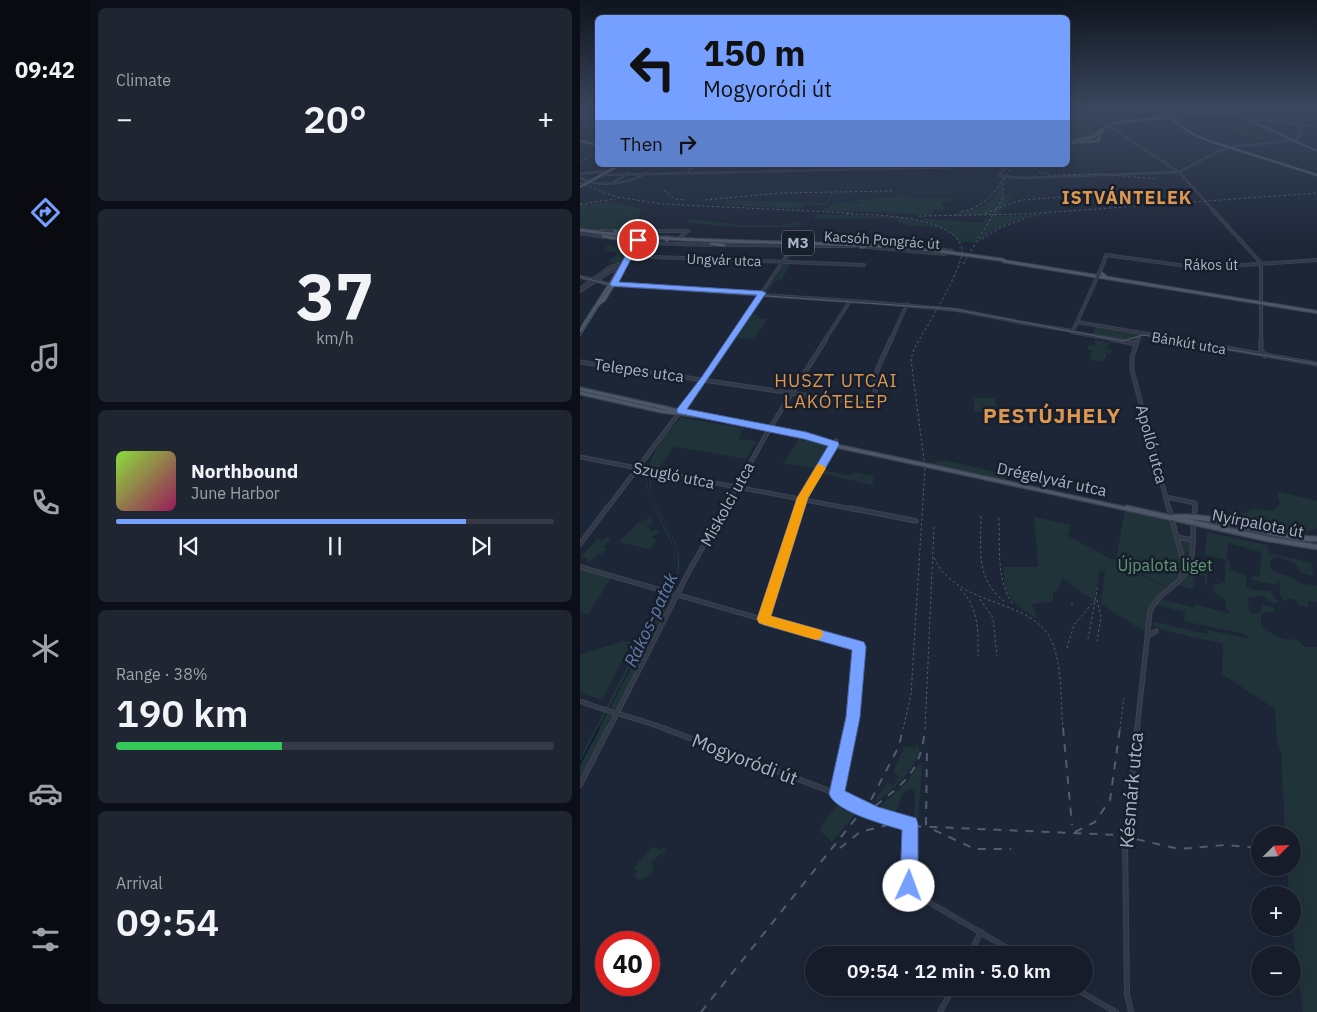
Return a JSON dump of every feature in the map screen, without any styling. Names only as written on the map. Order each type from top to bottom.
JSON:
[{"type":"main road","points":[[1250,155],[1317,175]]},
{"type":"main road","points":[[596,176],[602,175],[613,167]]},
{"type":"main road","points":[[580,186],[616,167]]},
{"type":"main road","name":"Kacsóh Pongrác út","points":[[580,231],[659,240],[879,245],[930,250]]},
{"type":"main road","name":"Kacsóh Pongrác út","points":[[580,231],[646,241],[892,245],[930,250]]},
{"type":"main road","points":[[603,234],[617,232]]},
{"type":"main road","points":[[599,235],[637,243]]},
{"type":"main road","points":[[611,286],[639,237],[666,237],[718,242]]},
{"type":"main road","points":[[659,240],[666,237],[680,238]]},
{"type":"main road","points":[[872,242],[879,245]]},
{"type":"main road","points":[[697,243],[724,245]]},
{"type":"main road","points":[[861,246],[879,245]]},
{"type":"main road","points":[[892,245],[903,245]]},
{"type":"main road","name":"M3","points":[[930,250],[1317,311]]},
{"type":"main road","points":[[580,331],[630,255]]},
{"type":"main road","points":[[1028,265],[1035,264]]},
{"type":"main road","points":[[1028,265],[1032,269]]},
{"type":"main road","points":[[1097,274],[1091,276],[1096,281],[1106,278],[1101,273]]},
{"type":"main road","points":[[583,392],[695,415]]},
{"type":"main road","name":"Drégelyvár utca","points":[[695,415],[770,428],[888,457],[1193,523]]},
{"type":"main road","name":"Drégelyvár utca","points":[[1172,518],[1194,516]]},
{"type":"main road","name":"Nyírpalota út","points":[[1194,516],[1296,538],[1317,539]]},
{"type":"main road","name":"Nyírpalota út","points":[[1193,523],[1303,546],[1317,547]]},
{"type":"street","points":[[1151,155],[1179,172],[1261,264],[1262,350],[1264,356]]},
{"type":"street","points":[[1005,167],[1000,176],[1024,178],[1179,172],[1211,155]]},
{"type":"street","points":[[687,172],[693,167]]},
{"type":"street","points":[[608,171],[687,172],[953,167]]},
{"type":"street","points":[[1172,168],[1184,169]]},
{"type":"street","points":[[614,182],[630,172]]},
{"type":"street","points":[[602,175],[630,172],[672,172]]},
{"type":"street","points":[[580,178],[586,183],[631,182],[648,172]]},
{"type":"street","points":[[580,173],[596,176]]},
{"type":"street","points":[[580,231],[688,231],[680,238]]},
{"type":"street","name":"Kacsóh Pongrác út","points":[[580,231],[609,238],[670,244]]},
{"type":"street","name":"Kacsóh Pongrác út","points":[[630,255],[642,245],[670,244],[861,246],[944,254],[952,251],[903,245]]},
{"type":"street","points":[[580,544],[706,380],[785,262],[794,245]]},
{"type":"street","name":"Rákos út","points":[[1077,322],[1106,254],[1201,268],[1317,260]]},
{"type":"street","name":"Ungvár utca","points":[[630,255],[864,265]]},
{"type":"street","points":[[580,290],[590,280],[613,266],[624,263]]},
{"type":"street","points":[[1196,269],[1201,268]]},
{"type":"street","points":[[580,290],[612,270],[620,270]]},
{"type":"street","points":[[580,277],[611,286],[783,295],[866,302]]},
{"type":"street","points":[[838,299],[926,306],[1136,344],[1139,335],[1077,322],[1073,332]]},
{"type":"street","name":"Miskolci utca","points":[[580,786],[677,594],[770,428],[850,301]]},
{"type":"street","name":"Telepes utca","points":[[580,362],[875,404],[875,375],[907,305]]},
{"type":"street","name":"Bánkút utca","points":[[1139,335],[1317,364]]},
{"type":"street","name":"Apolló utca","points":[[1136,344],[1132,358],[1132,370],[1172,518]]},
{"type":"street","points":[[764,619],[802,500],[835,443]]},
{"type":"street","name":"Szugló utca","points":[[580,457],[916,521]]},
{"type":"street","points":[[1166,497],[1195,503],[1192,540],[1177,537]]},
{"type":"street","points":[[1167,504],[1176,499]]},
{"type":"street","points":[[1172,518],[1184,564],[1183,572],[1178,581]]},
{"type":"street","name":"Késmárk utca","points":[[1131,1012],[1127,994],[1125,847],[1147,638],[1152,605],[1178,581],[1190,565],[1192,540]]},
{"type":"street","points":[[580,567],[859,647],[853,717],[837,794]]},
{"type":"street","points":[[1147,638],[1150,633],[1156,631]]},
{"type":"street","name":"Mogyoródi út","points":[[580,701],[611,713],[632,716],[837,794],[841,798],[880,816],[908,822],[911,826],[909,889],[981,932]]},
{"type":"street","points":[[974,946],[981,932],[1004,946]]},
{"type":"street","points":[[940,1012],[949,996]]},
{"type":"street","points":[[1088,996],[1116,1012]]},
{"type":"green space","points":[[1001,183],[1004,196],[1005,194],[1013,195],[998,215],[991,215],[996,207],[990,215],[949,216],[987,204],[998,192]]},
{"type":"green space","points":[[896,192],[915,199],[962,199],[941,202],[945,210],[934,209],[932,215],[823,210],[841,202],[860,204],[862,202],[847,201],[896,197]]},
{"type":"green space","points":[[830,193],[833,193],[828,205],[805,204],[802,209],[723,205],[726,200],[823,203]]},
{"type":"green space","points":[[608,202],[641,208],[636,231],[644,231],[643,235],[635,238],[610,234],[619,232],[580,228],[580,205],[589,203],[590,207],[591,204]]},
{"type":"green space","points":[[1047,214],[1018,220],[999,227],[982,238],[975,246],[990,217]]},
{"type":"green space","points":[[815,215],[900,217],[938,227],[911,226],[898,222],[898,219],[887,218],[816,219]]},
{"type":"green space","points":[[985,217],[989,217],[976,242],[960,242],[947,230],[918,218],[981,223],[985,221]]},
{"type":"green space","points":[[689,219],[742,225],[783,225],[799,222],[799,227],[732,227],[691,223],[687,221]]},
{"type":"green space","points":[[795,245],[799,245],[787,263],[790,265],[782,279],[775,281],[753,314],[759,315],[758,318],[768,319],[754,339],[737,338],[682,418],[744,428],[738,439],[756,441],[746,459],[677,447],[673,448],[657,471],[649,470],[652,495],[675,542],[679,557],[680,566],[672,595],[675,596],[580,783],[580,758],[675,573],[674,549],[656,512],[646,485],[650,456],[704,381]]},
{"type":"green space","points":[[607,246],[631,247],[621,264],[610,263],[610,259],[615,257],[617,252],[603,251]]},
{"type":"green space","points":[[1096,326],[1137,334],[1135,343],[1093,334]]},
{"type":"green space","points":[[1095,340],[1110,343],[1106,348],[1112,350],[1110,354],[1105,353],[1107,355],[1101,362],[1090,360],[1091,357],[1089,356],[1093,351],[1088,349],[1089,345],[1095,346]]},
{"type":"green space","points":[[974,398],[995,398],[996,412],[974,412]]},
{"type":"green space","points":[[799,439],[831,446],[817,469],[783,463]]},
{"type":"green space","points":[[945,460],[1008,475],[1005,481],[931,466],[931,463]]},
{"type":"green space","points":[[821,470],[851,476],[854,472],[873,476],[873,485],[819,473]]},
{"type":"green space","points":[[1277,491],[1317,501],[1317,528],[1301,534],[1236,520],[1236,516],[1253,509],[1273,511],[1280,504]]},
{"type":"green space","name":"Újpalota liget","points":[[1125,510],[1172,518],[1179,540],[1190,542],[1190,552],[1185,552],[1189,556],[1188,564],[1184,564],[1181,577],[1169,589],[1116,560]]},
{"type":"green space","points":[[1034,517],[1071,525],[1068,536],[1166,588],[1151,603],[1145,632],[1101,604],[1105,572],[1100,570],[1094,601],[1062,578],[1057,592],[1053,592],[1053,601],[1032,604],[1037,619],[1011,599],[1004,579],[1004,567],[1038,567]]},
{"type":"green space","points":[[650,518],[653,522],[646,526],[652,530],[650,533],[658,529],[660,532],[653,536],[652,538],[657,540],[650,549],[619,542],[640,521],[645,525],[643,521]]},
{"type":"green space","points":[[1208,520],[1298,539],[1300,544],[1208,524]]},
{"type":"green space","points":[[1207,532],[1267,545],[1269,553],[1312,563],[1313,576],[1301,573],[1295,564],[1277,557],[1270,561],[1270,567],[1274,572],[1292,577],[1299,583],[1317,586],[1317,602],[1308,602],[1308,608],[1298,605],[1296,600],[1287,598],[1287,603],[1280,595],[1279,581],[1276,585],[1252,580],[1252,576],[1260,577],[1261,552],[1228,543],[1227,560],[1205,555]]},
{"type":"green space","points":[[606,537],[611,538],[604,547],[607,549],[601,554],[598,553],[590,562],[586,561],[587,558],[581,557],[597,539],[604,540]]},
{"type":"green space","points":[[1229,559],[1230,570],[1246,576],[1246,586],[1253,590],[1270,591],[1278,602],[1274,604],[1262,596],[1248,598],[1249,611],[1254,614],[1259,613],[1263,605],[1275,609],[1273,612],[1261,612],[1261,625],[1282,638],[1296,639],[1305,647],[1317,647],[1317,1012],[1303,1012],[1301,996],[1301,946],[1294,946],[1293,936],[1301,936],[1301,886],[1288,886],[1288,876],[1301,876],[1301,826],[1285,826],[1281,751],[1277,742],[1275,709],[1222,674],[1223,644],[1163,630],[1153,625],[1154,622],[1207,634],[1208,630],[1250,639],[1244,634],[1184,621],[1185,612],[1157,605],[1162,599],[1195,608],[1195,604],[1230,614],[1226,608],[1226,601],[1213,592],[1214,585],[1225,582],[1225,563]]},
{"type":"green space","points":[[1192,566],[1208,571],[1206,593],[1205,576],[1196,574],[1193,589],[1177,585]]},
{"type":"green space","points":[[580,568],[611,578],[588,615],[580,612]]},
{"type":"green space","points":[[623,641],[632,642],[602,700],[580,692],[580,655]]},
{"type":"green space","points":[[917,743],[920,750],[913,766],[903,779],[878,801],[876,799],[887,782],[893,786],[899,776],[893,772],[905,746],[916,749]]},
{"type":"green space","points":[[919,764],[922,765],[918,823],[914,823],[915,789],[906,790],[902,794],[898,809],[893,812],[879,807],[907,782]]},
{"type":"green space","points":[[838,805],[846,811],[851,806],[857,808],[857,812],[832,842],[820,831],[823,823]]},
{"type":"green space","points":[[653,847],[660,850],[664,847],[666,849],[665,854],[661,853],[651,863],[654,868],[651,874],[640,880],[635,877],[637,871],[633,868]]},
{"type":"waterway","name":"Rákos-patak","points":[[825,203],[846,167]]},
{"type":"waterway","name":"Rákos-patak","points":[[800,241],[813,221]]},
{"type":"waterway","name":"Rákos-patak","points":[[684,410],[796,246]]},
{"type":"waterway","name":"Rákos-patak","points":[[670,591],[676,568],[676,554],[673,542],[652,499],[648,476],[651,457],[663,438],[681,416]]},
{"type":"waterway","name":"Rákos-patak","points":[[609,709],[668,595]]},
{"type":"waterway","name":"Rákos-patak","points":[[598,729],[607,712]]},
{"type":"waterway","name":"Rákos-patak","points":[[580,764],[599,728]]},
{"type":"tram line","points":[[580,187],[615,167]]},
{"type":"tram line","points":[[580,277],[617,285]]},
{"type":"tram line","points":[[580,336],[610,288],[617,285]]},
{"type":"tram line","points":[[617,285],[952,309],[1123,341],[1143,335],[1317,364]]},
{"type":"railway","points":[[580,162],[592,155]]},
{"type":"railway","points":[[1003,180],[1013,167]]},
{"type":"railway","points":[[1033,167],[1038,171],[1050,175],[1100,174],[1157,179]]},
{"type":"railway","points":[[961,212],[972,209],[987,200],[1003,180]]},
{"type":"railway","points":[[996,209],[1003,198],[1003,180]]},
{"type":"railway","points":[[580,183],[617,197],[662,204],[852,213]]},
{"type":"railway","points":[[664,190],[675,199],[686,200]]},
{"type":"railway","points":[[705,200],[780,193],[892,191]]},
{"type":"railway","points":[[993,215],[1027,214],[1317,193]]},
{"type":"railway","points":[[996,209],[1022,200],[1102,194]]},
{"type":"railway","points":[[580,204],[616,199]]},
{"type":"railway","points":[[985,213],[996,209]]},
{"type":"railway","points":[[993,215],[996,209]]},
{"type":"railway","points":[[846,214],[893,216],[930,223],[956,238],[962,249],[961,257],[951,283],[914,349],[911,359],[925,468],[911,695],[903,729]]},
{"type":"railway","points":[[919,216],[993,215]]},
{"type":"railway","points":[[963,264],[993,215]]},
{"type":"railway","points":[[982,239],[1001,227],[1024,219]]},
{"type":"railway","points":[[981,516],[981,552],[984,574],[995,593],[1005,602]]},
{"type":"railway","points":[[999,518],[1001,574],[1013,605]]},
{"type":"railway","points":[[925,729],[934,527]]},
{"type":"railway","points":[[934,558],[946,575],[961,587],[978,596],[1013,609],[1029,617],[1043,628],[1056,652],[1063,729]]},
{"type":"railway","points":[[1088,639],[1098,585]]},
{"type":"railway","points":[[960,589],[971,604],[974,612],[977,628],[978,656]]},
{"type":"railway","points":[[980,599],[993,618],[997,656]]},
{"type":"railway","points":[[1067,648],[1074,625],[1095,600]]},
{"type":"railway","points":[[1097,600],[1101,617],[1097,641]]},
{"type":"railway","points":[[1120,729],[1124,698]]},
{"type":"railway","points":[[701,1012],[872,798],[899,746],[903,728]]},
{"type":"railway","points":[[863,816],[897,788],[913,770],[919,759],[925,728]]},
{"type":"railway","points":[[1063,728],[1072,825]]},
{"type":"railway","points":[[1075,832],[1095,822],[1110,800],[1120,728]]},
{"type":"railway","points":[[926,825],[927,746]]},
{"type":"railway","points":[[840,848],[860,832],[888,825],[1118,835],[1179,849],[1225,845],[1251,847]]},
{"type":"railway","points":[[934,830],[975,849],[1011,849]]},
{"type":"slow traffic","points":[[816,634],[764,619],[802,498],[820,468]]},
{"type":"district","name":"ISTVÁNTELEK","points":[[1127,198]]},
{"type":"district","name":"HUSZT UTCAI LAKÓTELEP","points":[[836,391]]},
{"type":"district","name":"PESTÚJHELY","points":[[1052,416]]},
{"type":"route","points":[[638,240],[614,284],[762,293],[704,380],[680,411],[770,428],[818,439],[834,445],[802,498],[764,619],[859,647],[853,717],[837,794],[841,798],[877,814],[910,824],[909,886]]}]
